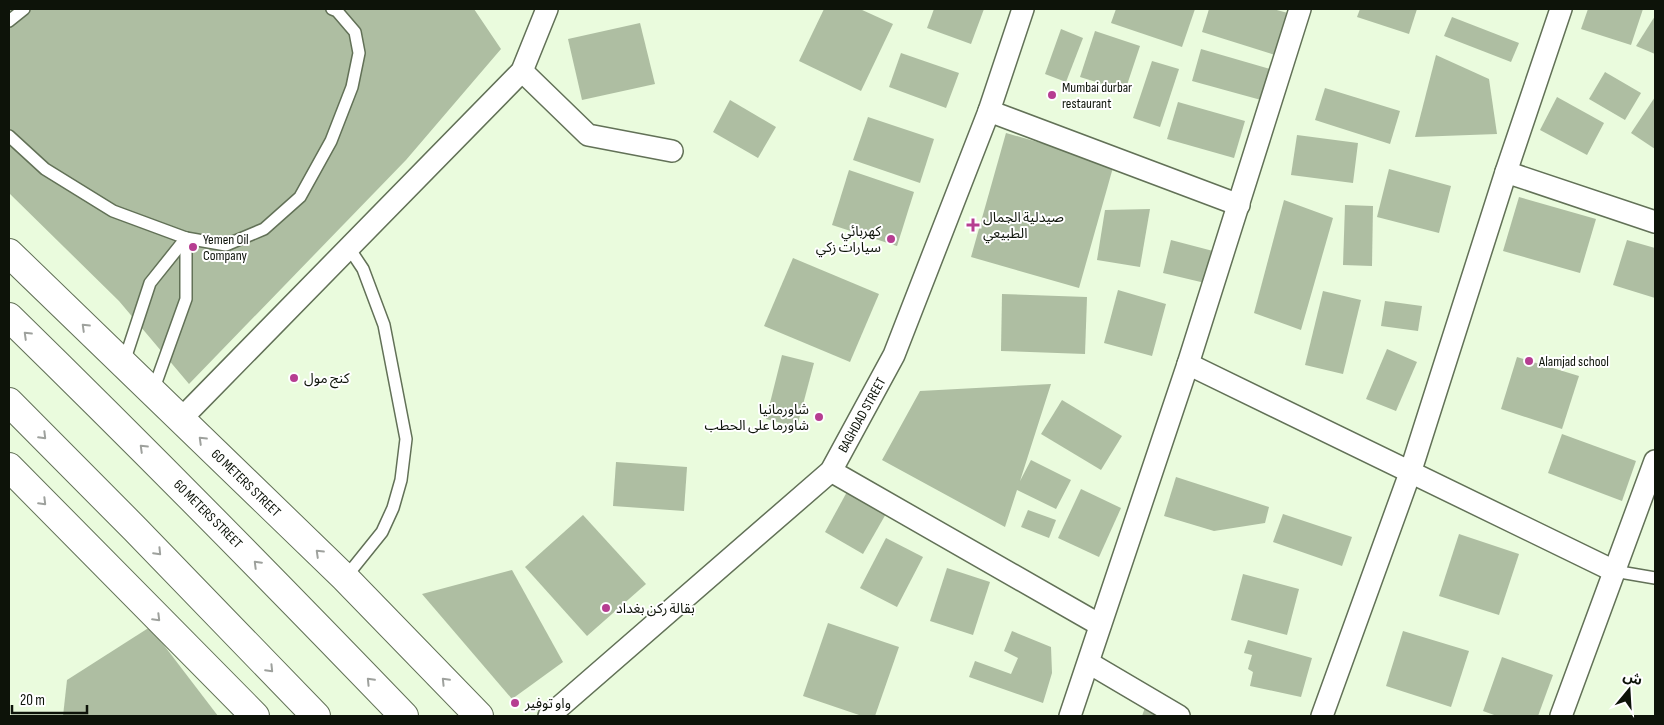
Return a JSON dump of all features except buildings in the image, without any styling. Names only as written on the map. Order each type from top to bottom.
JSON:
[{"type":"main road","name":"60 METERS STREET","points":[[9,253],[345,578],[479,716]]},
{"type":"main road","name":"60 METERS STREET","points":[[9,317],[153,458],[404,716]]},
{"type":"main road","points":[[9,402],[316,716]]},
{"type":"main road","points":[[9,467],[255,716]]},
{"type":"street","points":[[180,420],[522,72],[547,9]]},
{"type":"street","name":"BAGHDAD STREET","points":[[550,716],[831,471],[894,355],[989,111],[1023,9]]},
{"type":"street","points":[[1070,716],[1188,364],[1300,9]]},
{"type":"street","points":[[1322,716],[1410,473],[1506,172],[1561,9]]},
{"type":"street","points":[[522,72],[588,135],[672,151]]},
{"type":"street","points":[[989,111],[1238,205]]},
{"type":"street","points":[[1506,172],[1655,222]]},
{"type":"street","points":[[1188,364],[1614,571]]},
{"type":"street","points":[[1561,716],[1655,461]]},
{"type":"street","points":[[831,471],[1100,625]]},
{"type":"street","points":[[1089,663],[1179,716]]},
{"type":"lane","points":[[9,21],[24,9]]},
{"type":"lane","points":[[9,136],[45,169],[113,211],[186,238],[226,245],[264,229],[300,197],[331,141],[352,87],[359,54],[355,32],[337,10],[332,9]]},
{"type":"lane","points":[[124,365],[150,282],[186,238]]},
{"type":"lane","points":[[152,392],[186,299],[186,238]]},
{"type":"lane","points":[[345,578],[382,532],[393,508],[401,480],[406,439],[384,326],[363,269],[349,248]]},
{"type":"lane","points":[[1614,571],[1655,578]]},
{"type":"place","name":"Mumbai durbar restaurant","points":[[1052,95]]},
{"type":"place","name":"صيدلية الجمال الطبيعي","points":[[973,225]]},
{"type":"place","name":"كهربائي سيارات زكي","points":[[891,239]]},
{"type":"place","name":"Yemen Oil Company","points":[[193,247]]},
{"type":"place","name":"Alamjad school","points":[[1529,361]]},
{"type":"place","name":"كنج مول","points":[[294,378]]},
{"type":"place","name":"شاورمانيا شاورما على الحطب","points":[[819,417]]},
{"type":"place","name":"بقالة ركن بغداد","points":[[606,608]]},
{"type":"place","name":"واو توفير","points":[[515,703]]}]
